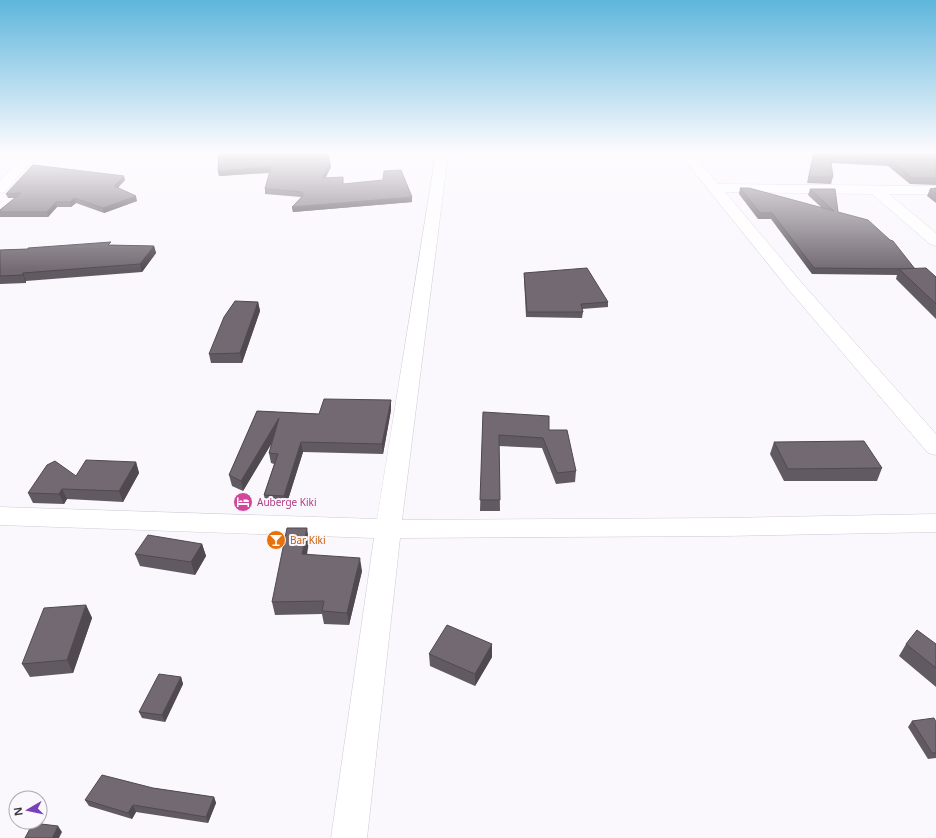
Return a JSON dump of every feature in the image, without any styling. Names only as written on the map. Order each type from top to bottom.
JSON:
[{"type":"street","points":[[349,838],[388,529],[436,192]]},
{"type":"street","points":[[718,192],[795,286],[936,448]]},
{"type":"street","points":[[879,192],[936,241]]},
{"type":"street","points":[[0,516],[388,529],[717,527],[936,523]]},
{"type":"building","points":[[8,192],[127,192],[136,196],[103,208],[74,198],[70,202],[56,202],[47,212],[0,212],[0,210],[21,193],[6,194]]},
{"type":"building","points":[[302,192],[410,192],[412,197],[292,207],[303,196]]},
{"type":"building","points":[[743,192],[764,192],[834,211],[813,192],[835,192],[838,212],[868,220],[893,241],[915,269],[814,268],[772,213],[760,213]]},
{"type":"building","points":[[111,242],[108,245],[154,246],[140,264],[0,276],[0,250]]},
{"type":"building","points":[[587,268],[608,302],[581,304],[583,312],[527,312],[524,273]]},
{"type":"building","points":[[926,268],[936,277],[936,304],[899,269]]},
{"type":"building","points":[[235,301],[258,302],[240,353],[209,354],[224,317]]},
{"type":"building","points":[[324,399],[391,400],[382,444],[301,442],[284,496],[264,495],[278,454],[269,453],[279,418],[241,481],[229,475],[257,411],[319,414]]},
{"type":"building","points":[[483,412],[549,416],[549,430],[567,430],[576,471],[557,473],[543,438],[499,435],[500,500],[480,500]]},
{"type":"building","points":[[864,441],[882,468],[788,469],[774,442]]},
{"type":"building","points":[[86,460],[136,462],[119,491],[62,489],[59,494],[28,493],[47,465],[55,461],[76,476]]},
{"type":"building","points":[[287,528],[307,528],[302,554],[360,558],[347,613],[322,611],[324,601],[272,602]]},
{"type":"building","points":[[148,535],[202,544],[191,562],[135,554]]},
{"type":"building","points":[[86,605],[67,660],[22,664],[44,608]]},
{"type":"building","points":[[447,625],[492,644],[475,674],[429,654]]},
{"type":"building","points":[[917,630],[936,644],[936,668],[906,644]]},
{"type":"building","points":[[159,674],[181,677],[162,715],[139,712]]},
{"type":"building","points":[[934,718],[936,722],[936,753],[932,753],[912,721]]},
{"type":"building","points":[[102,775],[153,788],[214,797],[206,817],[133,805],[128,813],[85,800]]},
{"type":"building","points":[[48,825],[58,826],[52,838],[25,838],[29,830],[48,830]]},
{"type":"place","name":"Auberge Kiki","points":[[243,502]]},
{"type":"place","name":"Bar Kiki","points":[[276,540]]}]
